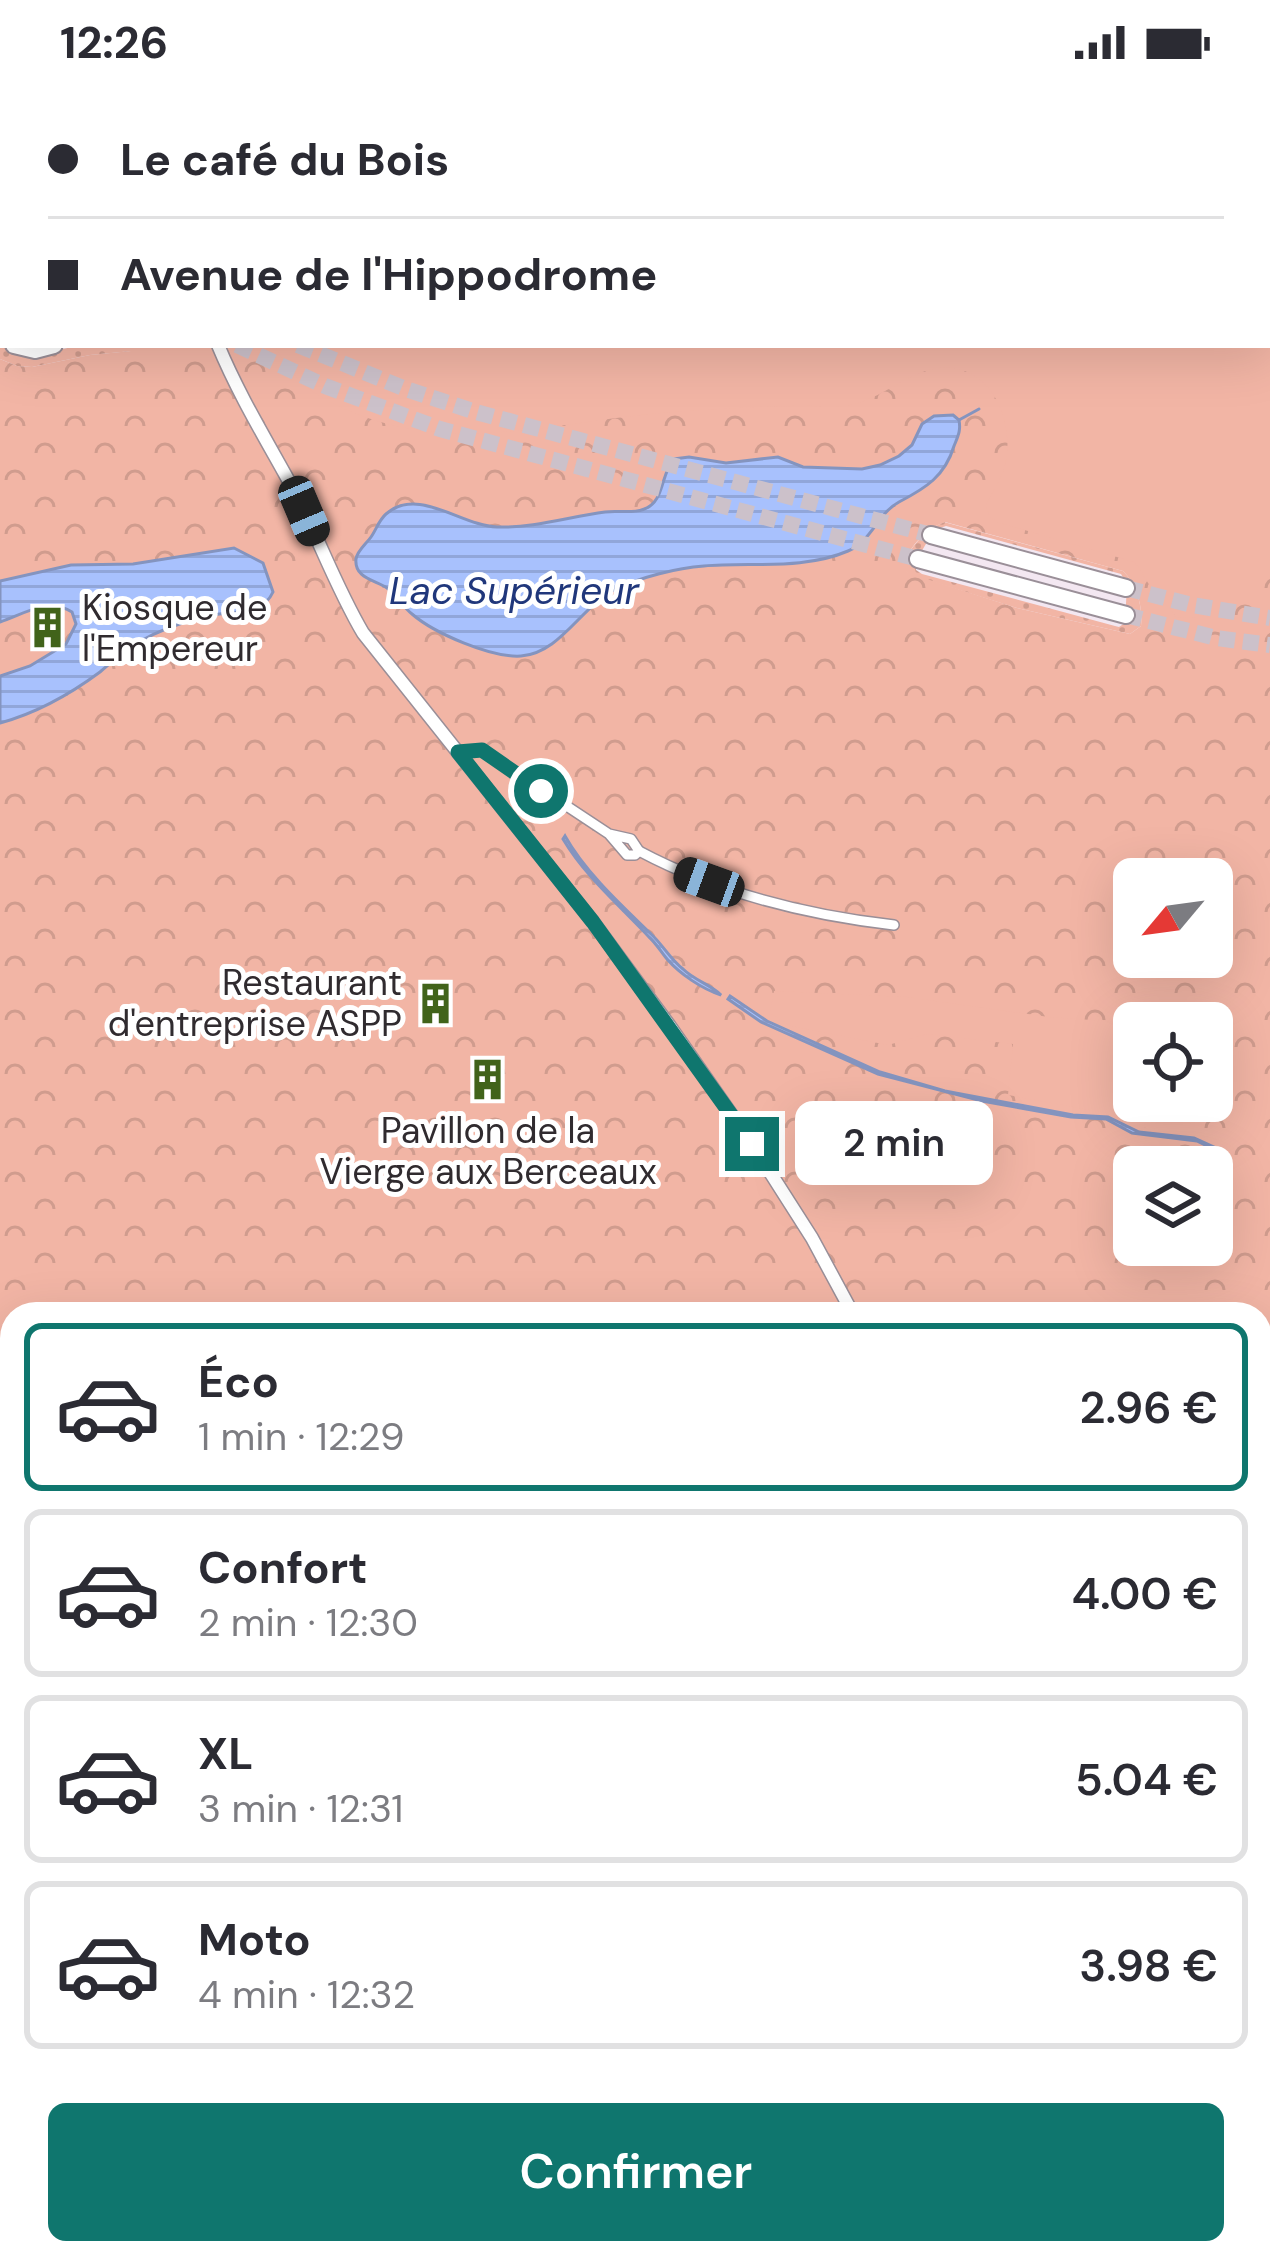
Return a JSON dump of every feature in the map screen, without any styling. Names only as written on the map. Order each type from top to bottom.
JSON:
[{"type":"highway","points":[[931,536],[1126,588]]},
{"type":"highway","points":[[918,560],[1126,615]]},
{"type":"main road","points":[[219,348],[363,633],[669,1024],[812,1238],[847,1302]]},
{"type":"street","points":[[458,752],[482,750],[609,834],[628,855],[639,851],[670,868],[790,908],[894,925]]},
{"type":"street","points":[[481,782],[497,763]]},
{"type":"green space","points":[[0,348],[30,353],[132,348],[32,367],[0,359]]},
{"type":"green space","points":[[132,348],[1270,348],[1270,1302],[0,1302],[0,359],[32,367]],"holes":[[[945,522],[1123,571],[1141,611],[1141,626],[1130,634],[1017,608],[908,573],[903,566],[920,539]]]},
{"type":"green space","points":[[276,348],[1270,348],[1270,552],[1212,610],[1176,618],[1134,562],[997,522],[986,506],[1005,465],[1005,421],[983,382],[957,369],[917,374],[868,400],[848,405],[672,412],[468,433],[387,424],[347,410],[314,392]]},
{"type":"green space","points":[[944,522],[1123,571],[1138,597],[1141,626],[1130,634],[1017,608],[908,574],[902,566],[909,552],[937,525]],"holes":[[[946,526],[1121,574],[1127,584],[1125,623],[1119,627],[922,574],[916,570],[916,561],[934,530]]]},
{"type":"green space","points":[[774,991],[907,997],[1113,1022],[1113,1116],[1008,1095],[1013,1044],[927,1034],[888,1045],[791,1026],[770,1013]]},
{"type":"green space","points":[[1127,1122],[1171,1122],[1171,1131]]},
{"type":"water","name":"Lac Supérieur","points":[[953,415],[959,420],[959,433],[940,473],[891,507],[856,547],[814,561],[693,567],[637,581],[604,596],[560,638],[535,653],[509,656],[448,636],[412,614],[356,565],[358,553],[381,519],[399,506],[426,506],[497,527],[640,510],[655,502],[674,459],[726,463],[778,457],[803,467],[862,469],[899,456],[912,445],[922,424],[934,416]]},
{"type":"water","points":[[234,548],[263,563],[273,592],[268,600],[244,611],[198,618],[154,634],[64,696],[0,723],[0,676],[30,666],[66,644],[76,624],[72,612],[54,606],[0,622],[0,581],[71,565],[133,564]]},
{"type":"water","points":[[565,836],[593,875],[674,961],[721,995],[672,965],[582,865]]},
{"type":"water","points":[[728,999],[880,1072],[945,1091],[1108,1117],[1139,1132],[1194,1138],[1212,1146],[1132,1133],[1106,1119],[1071,1117],[982,1101],[878,1074],[761,1022]]},
{"type":"waterway","points":[[959,420],[979,409]]},
{"type":"tunnel","points":[[243,348],[325,386],[440,429],[918,559]]},
{"type":"tunnel","points":[[305,348],[476,412],[931,535]]},
{"type":"tunnel","points":[[1126,588],[1270,618]]},
{"type":"tunnel","points":[[1126,615],[1216,638],[1270,645]]},
{"type":"place","name":"Kiosque de l'Empereur","points":[[48,628]]},
{"type":"place","name":"Restaurant d'entreprise ASPP","points":[[436,1003]]},
{"type":"place","name":"Pavillon de la Vierge aux Berceaux","points":[[488,1080]]},
{"type":"route","points":[[541,791],[482,750],[458,752],[593,922],[752,1144]]}]
